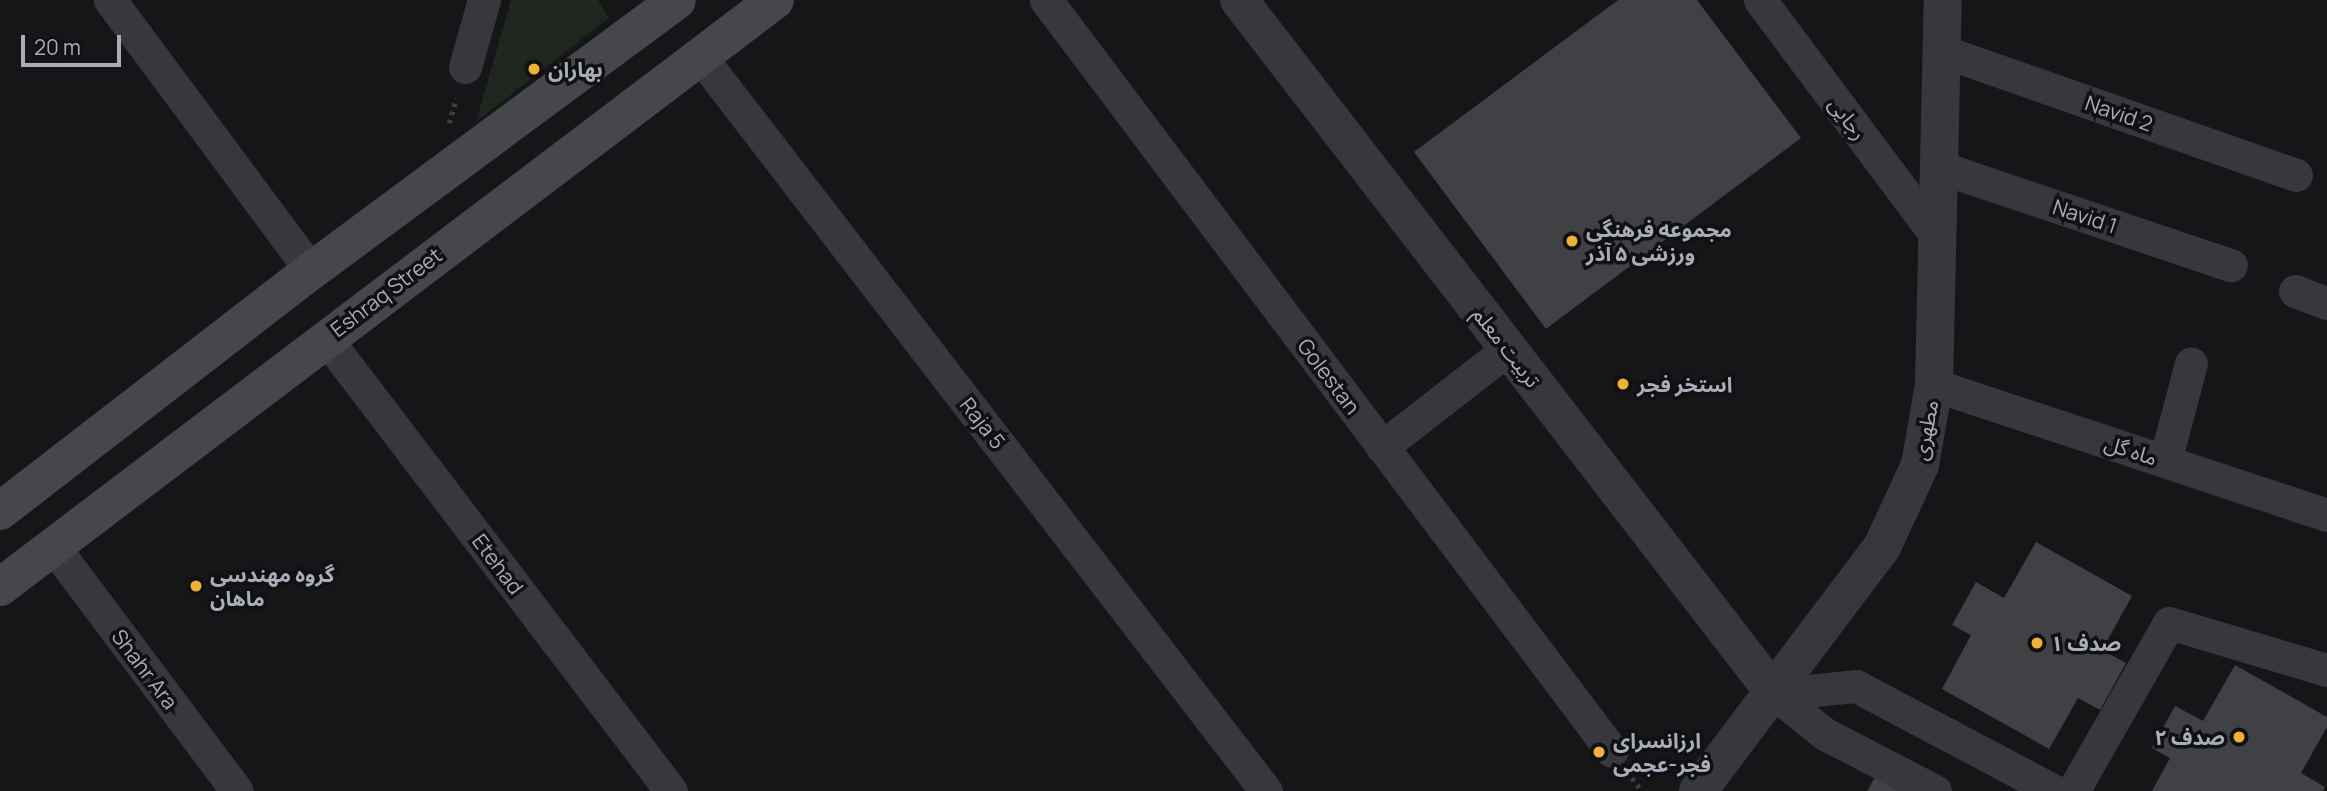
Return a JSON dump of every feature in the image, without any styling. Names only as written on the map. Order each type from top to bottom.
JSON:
[{"type":"main road","name":"Eshraq Street","points":[[0,587],[325,337],[775,0]]},
{"type":"main road","points":[[5,497],[312,271],[667,3]]},
{"type":"street","points":[[110,0],[312,271]]},
{"type":"street","points":[[465,66],[484,0]]},
{"type":"street","name":"Golestan","points":[[1046,0],[1612,751]]},
{"type":"street","name":"تربیت معلم","points":[[1239,0],[1775,694]]},
{"type":"street","name":"رجایی","points":[[1760,0],[1937,237]]},
{"type":"street","name":"مطهری","points":[[1698,791],[1775,694],[1882,547],[1920,465],[1934,386],[1943,0]]},
{"type":"street","name":"Navid 2","points":[[1942,51],[2296,175]]},
{"type":"street","name":"Raja 5","points":[[700,56],[1266,791]]},
{"type":"street","name":"Navid 1","points":[[1939,167],[2231,265]]},
{"type":"street","points":[[2295,291],[2327,303]]},
{"type":"street","name":"Etehad","points":[[325,337],[671,791]]},
{"type":"street","points":[[1382,447],[1508,349]]},
{"type":"street","points":[[2165,461],[2191,363]]},
{"type":"street","name":"ماه گل","points":[[1934,386],[2327,515]]},
{"type":"street","name":"Shahr Ara","points":[[52,546],[237,791]]},
{"type":"street","points":[[2073,791],[2169,623],[2327,670]]},
{"type":"street","points":[[1775,694],[1856,686],[2054,791]]},
{"type":"street","points":[[1775,694],[1825,734],[1935,791]]},
{"type":"shaded area","points":[[511,0],[598,0],[609,18],[476,122]]},
{"type":"building","name":"مجموعه فرهنگی ورزشی ۵ آذر","points":[[1618,0],[1697,0],[1801,138],[1546,329],[1414,152]]},
{"type":"building","name":"صدف ۱","points":[[2036,542],[2132,596],[2102,650],[2126,663],[2100,710],[2078,698],[2049,749],[1942,689],[1971,635],[1952,625],[1976,582],[2004,598]]},
{"type":"building","name":"صدف ۲","points":[[2235,665],[2327,717],[2327,727],[2301,773],[2325,787],[2323,791],[2152,791],[2170,758],[2152,748],[2175,706],[2203,721]]},
{"type":"building","points":[[1875,777],[1900,791],[1867,791]]},
{"type":"place","name":"بهاران","points":[[534,69]]},
{"type":"place","name":"مجموعه فرهنگی ورزشی ۵ آذر","points":[[1572,241]]},
{"type":"place","name":"استخر فجر","points":[[1623,384]]},
{"type":"place","name":"گروه مهندسی ماهان","points":[[196,586]]},
{"type":"place","name":"صدف ۱","points":[[2037,643]]},
{"type":"place","name":"صدف ۲","points":[[2239,737]]},
{"type":"place","name":"ارزانسرای فجر-عجمی","points":[[1599,752]]}]
